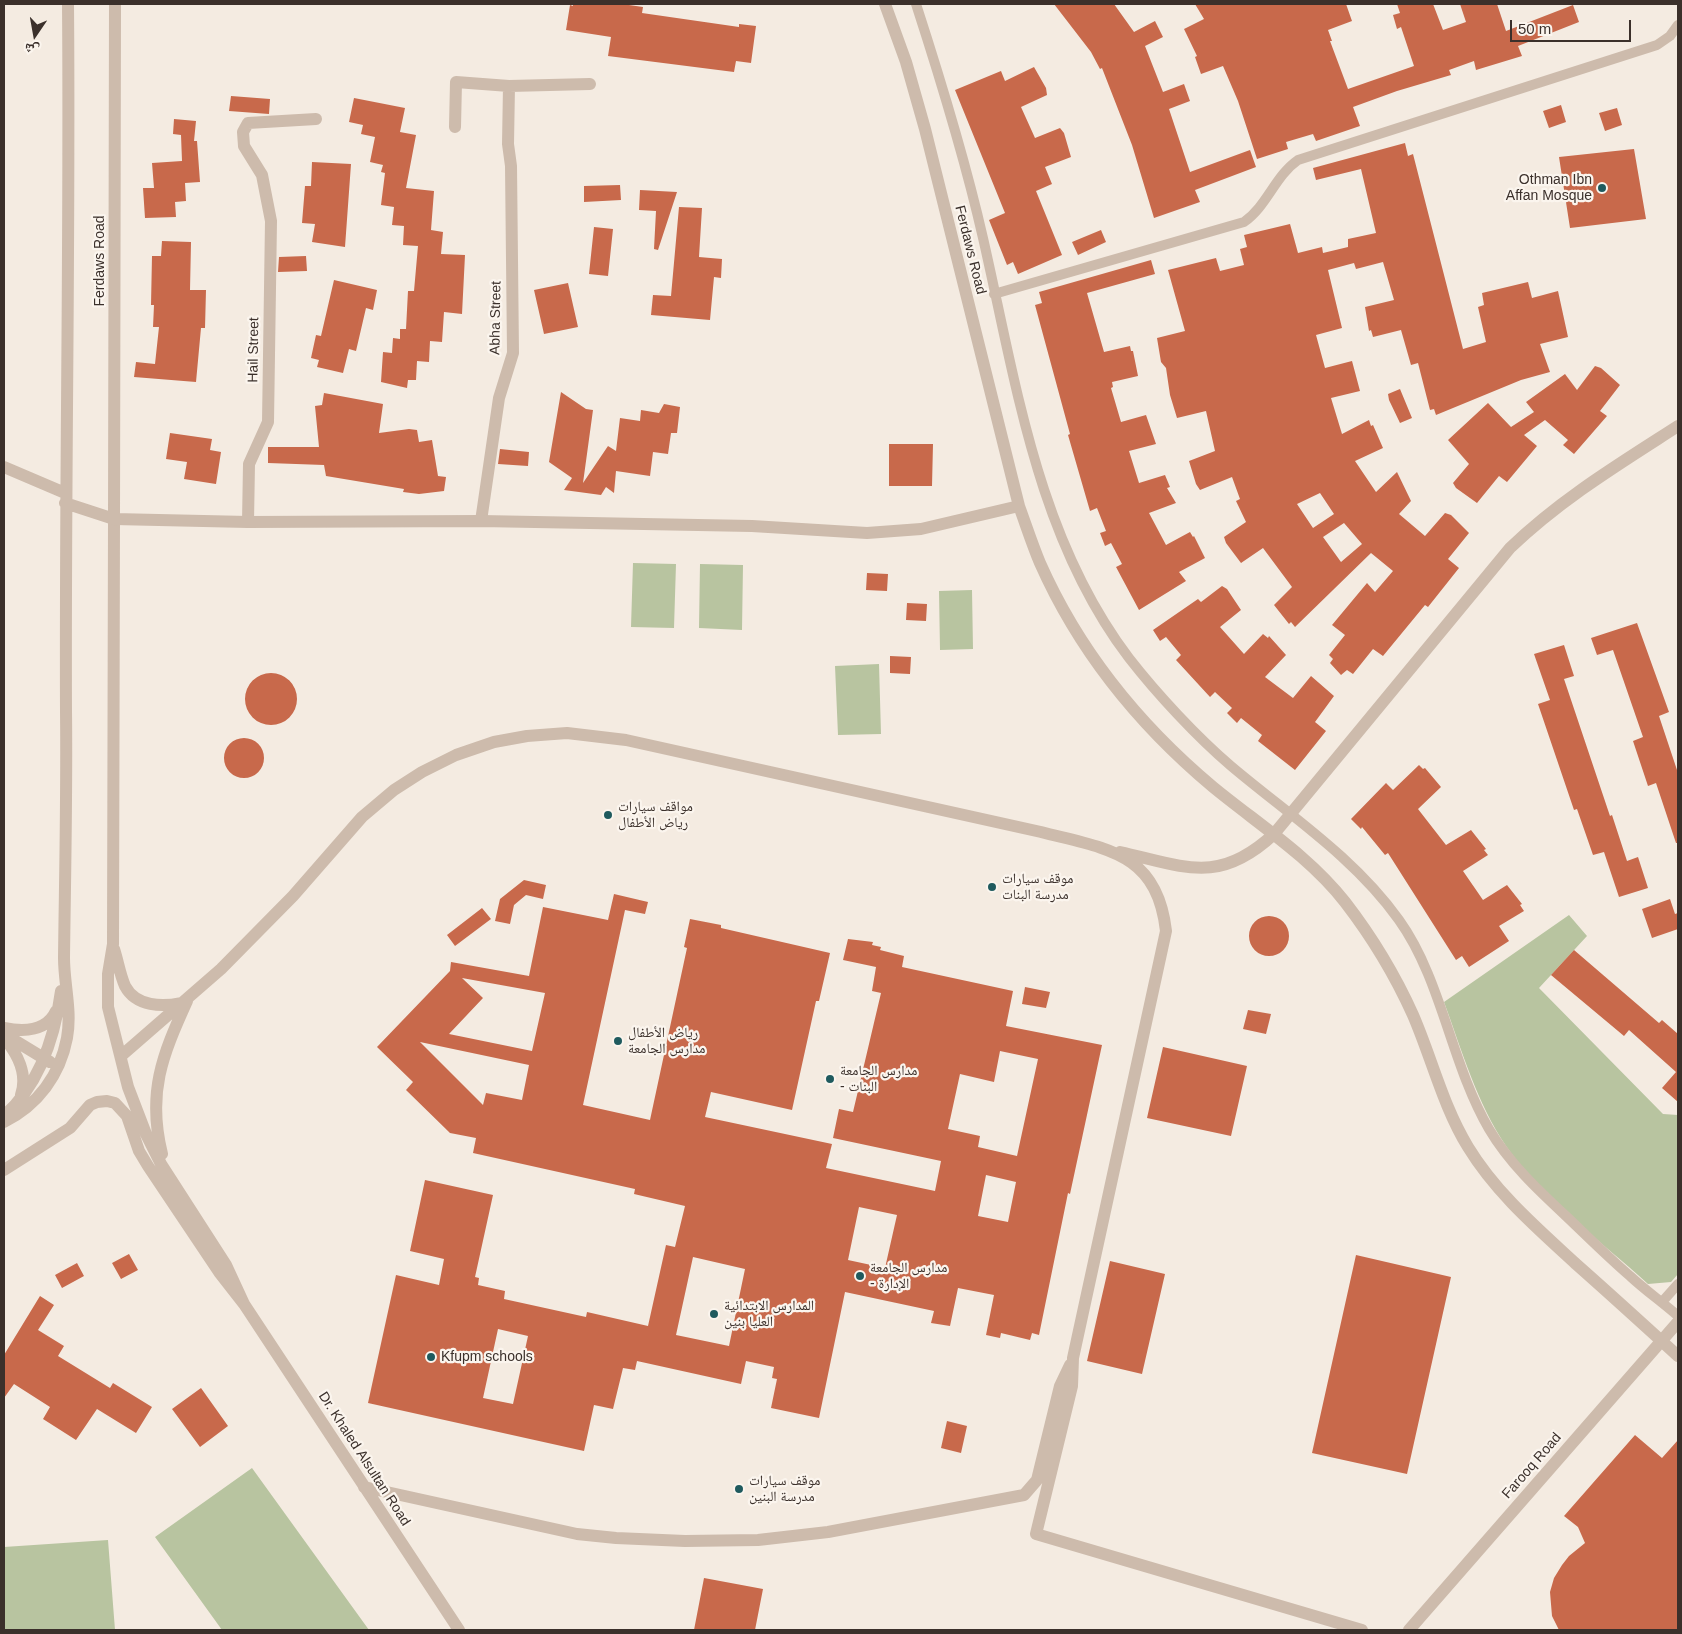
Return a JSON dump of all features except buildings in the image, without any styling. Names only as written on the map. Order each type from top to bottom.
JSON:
[{"type":"street","points":[[4,1122],[17,1115],[38,1098],[52,1079],[64,1050],[68,1027],[64,968],[65,498],[69,207],[68,4]]},
{"type":"street","name":"Ferdaws Road","points":[[113,944],[115,4]]},
{"type":"street","name":"Ferdaws Road","points":[[885,4],[906,62],[925,129],[1019,506],[1039,561],[1063,611],[1104,675],[1137,715],[1170,749],[1214,788],[1274,834],[1311,866],[1344,900],[1395,977],[1414,1017],[1453,1118],[1468,1146],[1485,1171],[1526,1218],[1678,1356]]},
{"type":"street","points":[[916,4],[948,105],[983,237],[994,294],[1018,395],[1052,517],[1072,562],[1097,610],[1129,657],[1169,704],[1229,764],[1337,852],[1370,886],[1400,922],[1424,968],[1461,1067],[1485,1119],[1508,1155],[1529,1181],[1630,1277],[1678,1316]]},
{"type":"street","points":[[994,294],[1244,222],[1254,215],[1286,168],[1298,160],[1657,45],[1670,36],[1678,25]]},
{"type":"street","points":[[455,127],[456,82],[509,86],[590,84]]},
{"type":"street","name":"Abha Street","points":[[481,521],[499,398],[513,353],[511,166],[508,144],[509,86]]},
{"type":"street","name":"Hail Street","points":[[248,522],[249,464],[268,422],[271,221],[262,175],[244,146],[243,132],[248,123],[316,119]]},
{"type":"street","points":[[121,1056],[221,970],[293,896],[362,817],[394,790],[456,755],[494,742],[527,736],[567,733],[626,740],[1192,868],[1222,866],[1242,859],[1274,834],[1510,548],[1540,519],[1581,488],[1678,426]]},
{"type":"street","points":[[4,467],[65,498],[114,519],[248,522],[481,521],[752,526],[867,533],[895,532],[958,522],[1019,506]]},
{"type":"street","points":[[1093,846],[1123,857],[1150,878],[1163,907],[1166,932],[1073,1358],[1072,1386],[1036,1534],[1362,1630]]},
{"type":"street","points":[[113,944],[125,986],[130,993],[158,1006],[185,999]]},
{"type":"street","name":"Dr. Khaled Alsultan Road","points":[[113,944],[108,974],[108,1007],[128,1087],[146,1134],[172,1182],[226,1265],[244,1304]]},
{"type":"street","points":[[4,1116],[18,1101],[44,1057],[56,1024],[64,968]]},
{"type":"street","points":[[172,1182],[157,1134],[155,1096],[164,1056],[185,999]]},
{"type":"street","points":[[4,1028],[20,1030],[39,1028],[51,1020],[59,1004]]},
{"type":"street","points":[[4,1034],[51,1063],[52,1079]]},
{"type":"street","points":[[4,1038],[12,1048],[21,1067],[23,1084],[18,1101]]},
{"type":"street","name":"Dr. Khaled Alsultan Road","points":[[4,1170],[70,1128],[90,1106],[97,1102],[107,1101],[115,1104],[127,1116],[139,1151],[148,1166],[219,1272],[244,1304],[459,1630]]},
{"type":"street","points":[[1662,1302],[1678,1284]]},
{"type":"street","name":"Farooq Road","points":[[1409,1630],[1678,1322]]},
{"type":"street","points":[[364,1487],[577,1534],[685,1541],[758,1540],[796,1536],[1010,1500],[1024,1495],[1038,1480],[1060,1386],[1073,1358]]},
{"type":"green space","points":[[633,563],[676,564],[674,628],[631,627]]},
{"type":"green space","points":[[700,564],[743,565],[742,630],[699,628]]},
{"type":"green space","points":[[972,590],[973,649],[940,650],[939,591]]},
{"type":"green space","points":[[879,664],[881,734],[838,735],[835,666]]},
{"type":"green space","points":[[1569,915],[1587,936],[1539,988],[1663,1114],[1678,1115],[1678,1274],[1671,1282],[1648,1284],[1554,1201],[1520,1165],[1506,1146],[1478,1094],[1444,1002]]},
{"type":"green space","points":[[252,1468],[369,1630],[222,1630],[155,1537]]},
{"type":"green space","points":[[108,1540],[115,1630],[4,1630],[4,1547]]},
{"type":"place","name":"Othman Ibn Affan Mosque","points":[[1602,188]]},
{"type":"place","name":"مواقف سيارات رياض الأطفال","points":[[608,815]]},
{"type":"place","name":"موقف سيارات مدرسة البنات","points":[[992,887]]},
{"type":"place","name":"رياض الأطفال مدارس الجامعة","points":[[618,1041]]},
{"type":"place","name":"مدارس الجامعة - البنات","points":[[830,1079]]},
{"type":"place","name":"مدارس الجامعة - الإدارة","points":[[860,1276]]},
{"type":"place","name":"المدارس الابتدائية العليا بنين","points":[[714,1314]]},
{"type":"place","name":"Kfupm schools","points":[[431,1357]]},
{"type":"place","name":"موقف سيارات مدرسة البنين","points":[[739,1489]]}]
